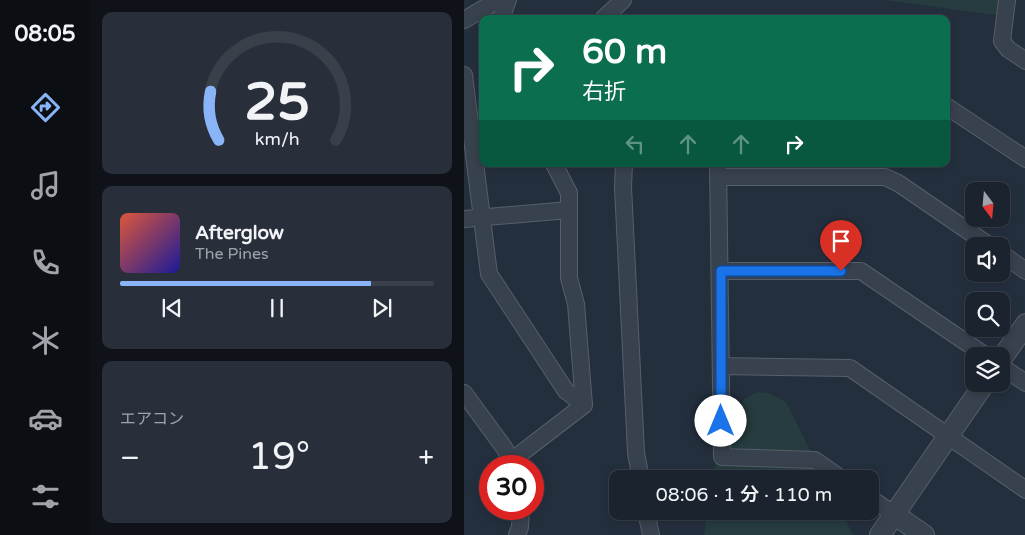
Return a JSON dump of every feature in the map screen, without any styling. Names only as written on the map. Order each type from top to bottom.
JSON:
[{"type":"street","points":[[464,20],[498,0]]},
{"type":"street","points":[[502,15],[508,0]]},
{"type":"street","points":[[607,15],[623,0]]},
{"type":"street","points":[[1007,0],[1002,41],[1008,49],[1025,61]]},
{"type":"street","points":[[464,75],[472,218],[489,274],[566,391],[584,406]]},
{"type":"street","points":[[950,109],[1025,159]]},
{"type":"street","points":[[556,167],[569,193],[568,278],[576,304],[584,406]]},
{"type":"street","points":[[624,167],[623,187],[636,444],[640,470]]},
{"type":"street","points":[[829,470],[815,460],[722,458],[719,170],[885,177],[898,182],[977,237]]},
{"type":"street","points":[[472,218],[569,210]]},
{"type":"street","points":[[1010,260],[1025,271]]},
{"type":"street","points":[[721,271],[860,271],[973,347]]},
{"type":"street","points":[[1009,347],[1025,324]]},
{"type":"street","points":[[721,366],[850,368],[1025,490]]},
{"type":"street","points":[[1010,373],[1025,384]]},
{"type":"street","points":[[880,535],[978,392]]},
{"type":"street","points":[[464,393],[508,455]]},
{"type":"street","points":[[522,455],[563,419],[584,406]]},
{"type":"street","points":[[879,504],[924,535]]},
{"type":"street","points":[[517,535],[520,520]]},
{"type":"street","points":[[648,520],[651,535]]},
{"type":"green space","points":[[883,0],[999,0],[996,15]]},
{"type":"green space","points":[[757,392],[769,393],[786,402],[820,470],[715,470],[718,451],[744,399]]},
{"type":"green space","points":[[706,520],[846,520],[853,535],[704,535]]},
{"type":"route","points":[[721,421],[721,271],[841,271]]}]
